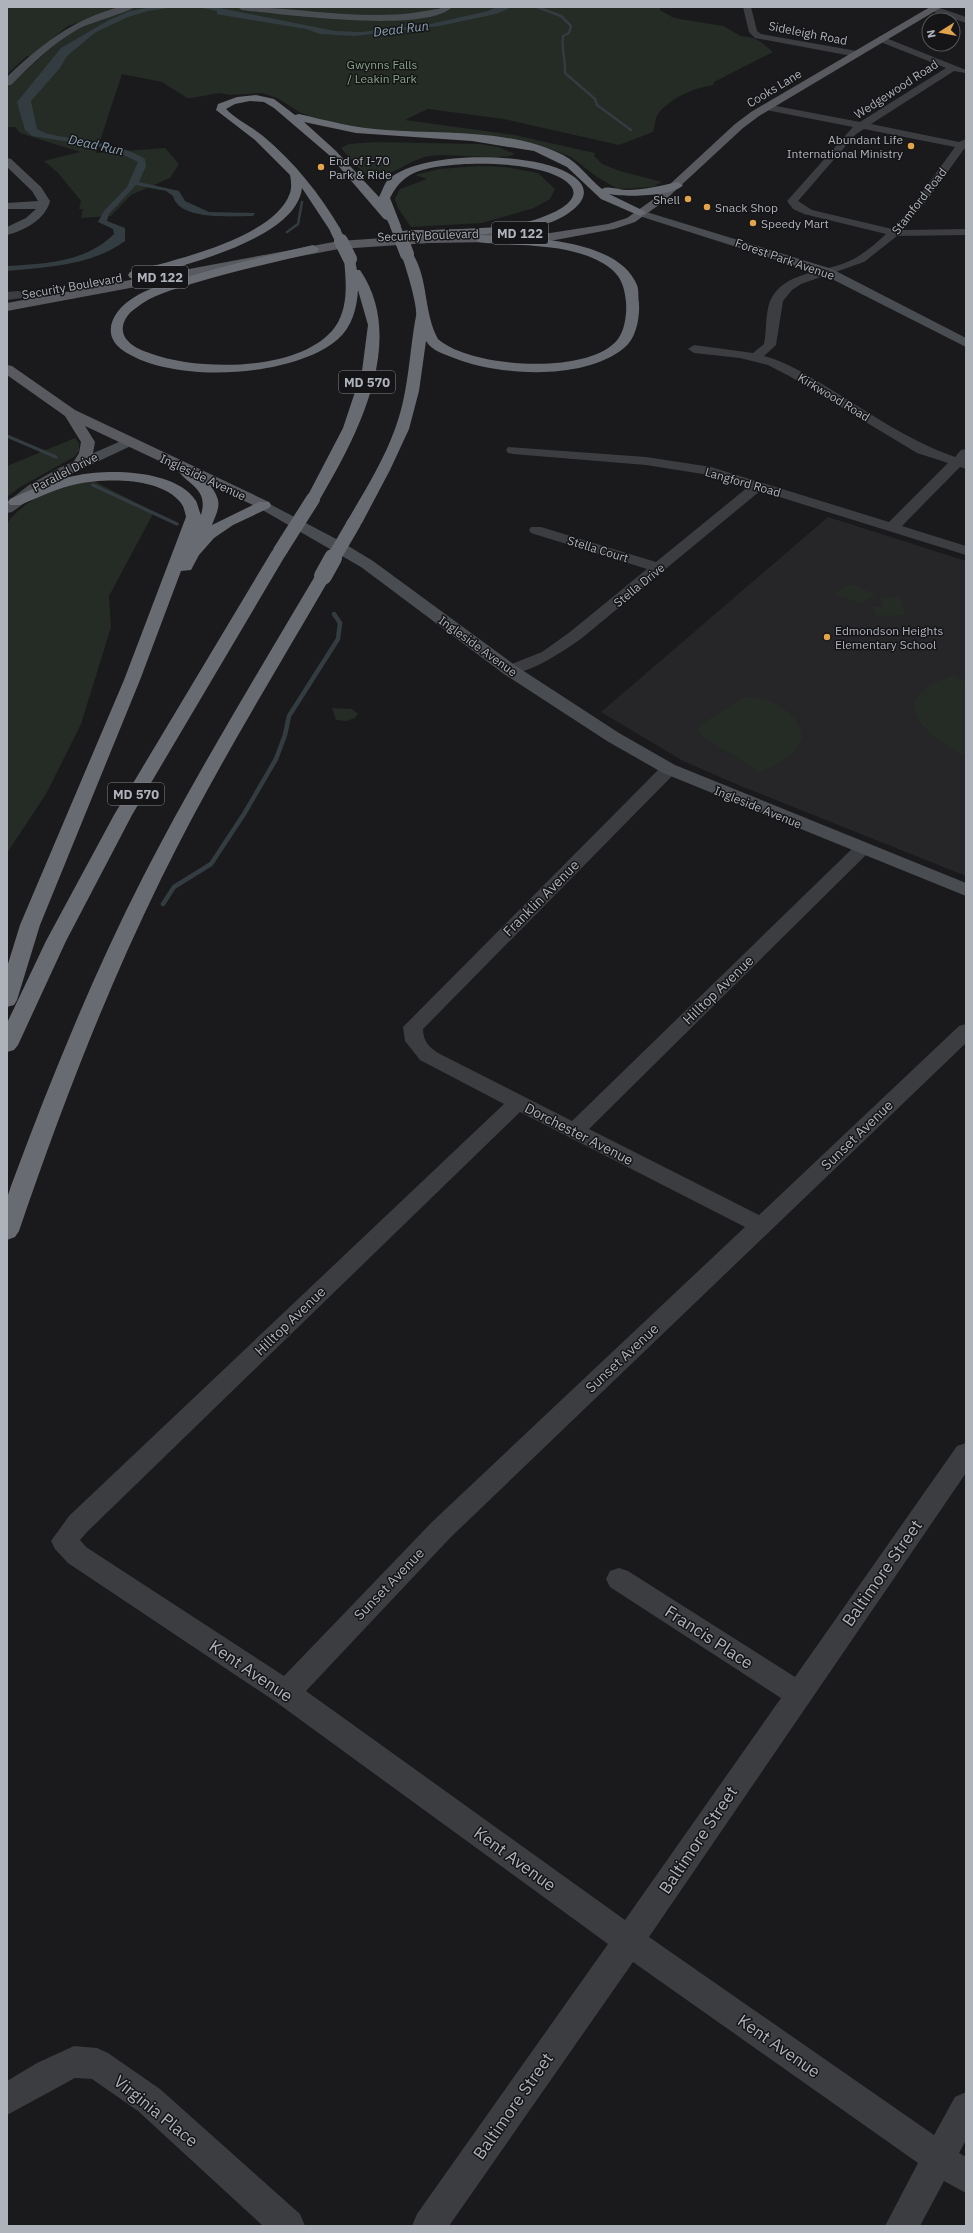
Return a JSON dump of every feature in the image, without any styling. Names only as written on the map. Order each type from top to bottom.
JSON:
[{"type":"highway","name":"MD 570","points":[[7,1045],[56,941],[123,815],[280,551],[335,462],[352,426],[365,388],[370,364],[374,321],[365,293],[350,259],[320,204],[296,173],[271,148],[232,119],[234,110],[245,105],[260,103],[280,108],[322,141],[350,168],[396,230],[407,254],[417,284],[422,309],[418,364],[407,415],[384,468],[354,523],[218,758],[152,878],[91,1012],[30,1164],[7,1231]]},
{"type":"highway","points":[[280,108],[311,121],[358,131],[488,140],[523,146],[562,159],[588,180],[595,189],[640,213]]},
{"type":"highway","points":[[486,160],[530,164],[564,176],[576,186],[578,191],[576,203],[570,208],[540,222],[489,229],[396,230],[384,198],[388,187],[401,175],[424,166],[440,163],[486,160]]},
{"type":"highway","points":[[134,275],[214,252],[261,230],[282,214],[292,201],[297,187],[296,173]]},
{"type":"highway","points":[[588,180],[611,191],[632,193],[653,191],[681,181]]},
{"type":"highway","points":[[422,309],[427,330],[433,342],[442,349],[473,361],[499,366],[549,367],[587,360],[610,351],[625,340],[631,323],[633,290],[627,275],[615,264],[597,255],[569,247],[482,239]]},
{"type":"highway","points":[[313,249],[232,268],[158,291],[132,304],[123,312],[116,327],[121,342],[130,349],[161,362],[179,366],[239,368],[298,357],[314,351],[326,343],[334,336],[348,315],[353,292],[350,259]]},
{"type":"highway","points":[[132,680],[211,512],[211,502],[206,489],[182,468]]},
{"type":"highway","points":[[7,1000],[30,925],[132,680],[194,517],[193,509],[188,501],[172,487],[161,483],[132,477],[114,476],[66,482],[11,506]]},
{"type":"highway","points":[[194,548],[218,527],[264,505]]},
{"type":"main road","name":"Cooks Lane","points":[[640,213],[681,181],[739,126],[766,107],[936,8]]},
{"type":"main road","name":"Security Boulevard","points":[[11,296],[396,230],[546,232],[586,226],[640,213]]},
{"type":"main road","name":"Security Boulevard","points":[[7,307],[313,249],[399,240],[550,237],[580,233],[631,220],[640,213]]},
{"type":"main road","points":[[7,312],[84,293]]},
{"type":"main road","name":"Ingleside Avenue","points":[[7,369],[70,413],[182,468],[264,505]]},
{"type":"main road","points":[[70,413],[88,442],[86,453],[80,463]]},
{"type":"street","points":[[7,83],[69,29],[103,14],[130,7]]},
{"type":"street","points":[[242,7],[295,14],[372,17],[420,15],[447,7]]},
{"type":"street","name":"Sideleigh Road","points":[[747,7],[755,34],[763,37],[856,54]]},
{"type":"street","points":[[936,8],[966,20]]},
{"type":"street","points":[[881,39],[966,73]]},
{"type":"street","name":"Wedgewood Road","points":[[896,233],[816,214],[797,207],[792,201],[793,197],[846,137],[953,68]]},
{"type":"street","points":[[766,107],[964,144]]},
{"type":"street","name":"Stamford Road","points":[[756,357],[770,345],[773,309],[779,296],[792,285],[859,261],[896,233],[964,144]]},
{"type":"street","points":[[7,161],[41,194],[43,205],[34,218],[7,231]]},
{"type":"street","points":[[7,206],[43,205]]},
{"type":"street","name":"Forest Park Avenue","points":[[640,213],[828,272],[966,343]]},
{"type":"street","points":[[896,233],[966,232]]},
{"type":"street","name":"Kirkwood Road","points":[[694,349],[756,357],[796,374],[916,446],[963,460]]},
{"type":"street","name":"Parallel Drive","points":[[11,506],[51,477],[128,442]]},
{"type":"street","name":"Langford Road","points":[[513,450],[670,464],[710,471],[759,485],[966,551]]},
{"type":"street","points":[[892,528],[963,460]]},
{"type":"street","name":"Stella Drive","points":[[510,670],[559,648],[759,485]]},
{"type":"street","name":"Ingleside Avenue","points":[[264,505],[335,544],[367,564],[510,670],[613,737],[669,769],[862,849],[966,890]]},
{"type":"street","name":"Stella Court","points":[[536,530],[659,568]]},
{"type":"street","name":"Franklin Avenue","points":[[413,1027],[669,769]]},
{"type":"street","name":"Hilltop Avenue","points":[[574,1131],[862,849]]},
{"type":"street","name":"Dorchester Avenue","points":[[413,1027],[415,1043],[426,1055],[517,1103],[762,1226]]},
{"type":"street","name":"Sunset Avenue","points":[[286,1693],[441,1530],[966,1031]]},
{"type":"street","name":"Hilltop Avenue","points":[[64,1541],[78,1524],[517,1103]]},
{"type":"street","name":"Baltimore Street","points":[[428,2226],[629,1941],[798,1694],[966,1453]]},
{"type":"street","name":"Kent Avenue","points":[[64,1541],[77,1555],[286,1693],[629,1941],[966,2177]]},
{"type":"street","name":"Francis Place","points":[[619,1579],[798,1694]]},
{"type":"street","name":"Virginia Place","points":[[7,2099],[48,2074],[74,2062],[97,2064],[149,2100],[288,2226]]},
{"type":"street","points":[[902,2226],[966,2108]]},
{"type":"shaded area","name":"Edmondson Heights Elementary School","points":[[828,517],[966,561],[966,876],[736,784],[683,761],[601,712]]},
{"type":"green space","points":[[7,7],[122,7],[68,26],[30,56],[27,56],[7,74]]},
{"type":"green space","name":"Gwynns Falls / Leakin Park","points":[[139,7],[229,7],[268,12],[372,19],[444,10],[451,7],[660,7],[660,10],[674,18],[723,26],[741,36],[753,38],[761,42],[773,52],[714,82],[713,85],[690,91],[669,103],[658,114],[653,132],[619,145],[504,119],[428,109],[405,120],[514,135],[595,153],[594,156],[602,164],[620,171],[662,182],[653,187],[618,189],[597,177],[571,157],[556,151],[515,140],[413,131],[376,130],[320,120],[301,113],[277,98],[262,93],[230,95],[219,93],[187,98],[162,82],[122,74],[96,153],[165,148],[179,164],[170,178],[131,195],[111,216],[81,218],[83,209],[79,209],[81,201],[58,173],[44,161],[80,152],[20,133],[15,127],[7,127],[7,88],[66,34],[106,15]]},
{"type":"green space","name":"Gwynns Falls / Leakin Park","points":[[250,7],[441,7],[424,12],[401,15],[348,16]]},
{"type":"green space","points":[[374,142],[480,144],[498,147],[515,154],[499,157],[449,155],[429,156],[421,158],[384,175],[369,176],[359,168],[341,148],[349,144]]},
{"type":"green space","points":[[479,166],[505,167],[538,173],[555,189],[550,199],[534,208],[482,223],[411,227],[398,208],[395,199],[400,189],[427,179],[415,175],[439,169]]},
{"type":"green space","points":[[75,438],[79,443],[79,451],[74,457],[20,487],[7,497],[7,466]]},
{"type":"green space","points":[[92,480],[154,512],[109,596],[111,627],[81,724],[46,794],[7,853],[7,523],[25,505],[35,499],[56,489]]},
{"type":"green space","points":[[850,584],[876,594],[862,604],[835,594]]},
{"type":"green space","points":[[899,597],[906,615],[876,616],[873,607],[884,607],[880,598]]},
{"type":"green space","points":[[952,675],[966,682],[966,753],[963,755],[947,746],[934,736],[923,726],[916,715],[915,705],[919,695],[931,685]]},
{"type":"green space","points":[[745,697],[766,700],[783,708],[796,721],[801,732],[802,738],[797,749],[777,764],[760,772],[700,735],[698,726]]},
{"type":"green space","points":[[332,708],[352,709],[358,714],[355,718],[347,721],[336,720]]},
{"type":"water","name":"Dead Run","points":[[151,7],[175,7],[148,11],[128,17],[96,32],[67,56],[60,68],[31,101],[37,129],[53,135],[99,143],[137,154],[145,159],[146,166],[139,182],[179,191],[185,201],[209,212],[255,213],[253,216],[220,216],[196,213],[185,210],[177,204],[173,196],[166,191],[136,185],[109,214],[107,221],[125,228],[125,241],[98,256],[68,264],[7,271],[7,266],[36,264],[64,260],[78,256],[91,251],[114,234],[113,229],[98,222],[104,211],[127,187],[138,162],[109,148],[32,136],[25,130],[17,102],[61,48],[109,20],[130,11]]},
{"type":"water","name":"Dead Run","points":[[197,7],[215,7],[335,31],[361,32],[426,25],[488,11],[496,7],[512,7],[496,14],[439,26],[355,36],[320,34],[306,29],[217,14],[217,11]]},
{"type":"waterway","points":[[537,7],[561,16],[571,26],[569,33],[563,36],[565,73],[595,99],[597,105],[631,130]]},
{"type":"waterway","points":[[287,232],[298,224],[302,202]]},
{"type":"waterway","points":[[7,436],[56,457]]},
{"type":"waterway","points":[[93,485],[177,524]]},
{"type":"waterway","points":[[163,904],[174,887],[211,864],[244,814],[276,759],[285,735],[289,716],[338,639],[340,623],[334,614]]},
{"type":"place","name":"Abundant Life International Ministry","points":[[911,146]]},
{"type":"place","name":"End of I-70 Park & Ride","points":[[321,167]]},
{"type":"place","name":"Shell","points":[[688,199]]},
{"type":"place","name":"Snack Shop","points":[[707,207]]},
{"type":"place","name":"Speedy Mart","points":[[753,223]]},
{"type":"place","name":"Edmondson Heights Elementary School","points":[[827,637]]}]
